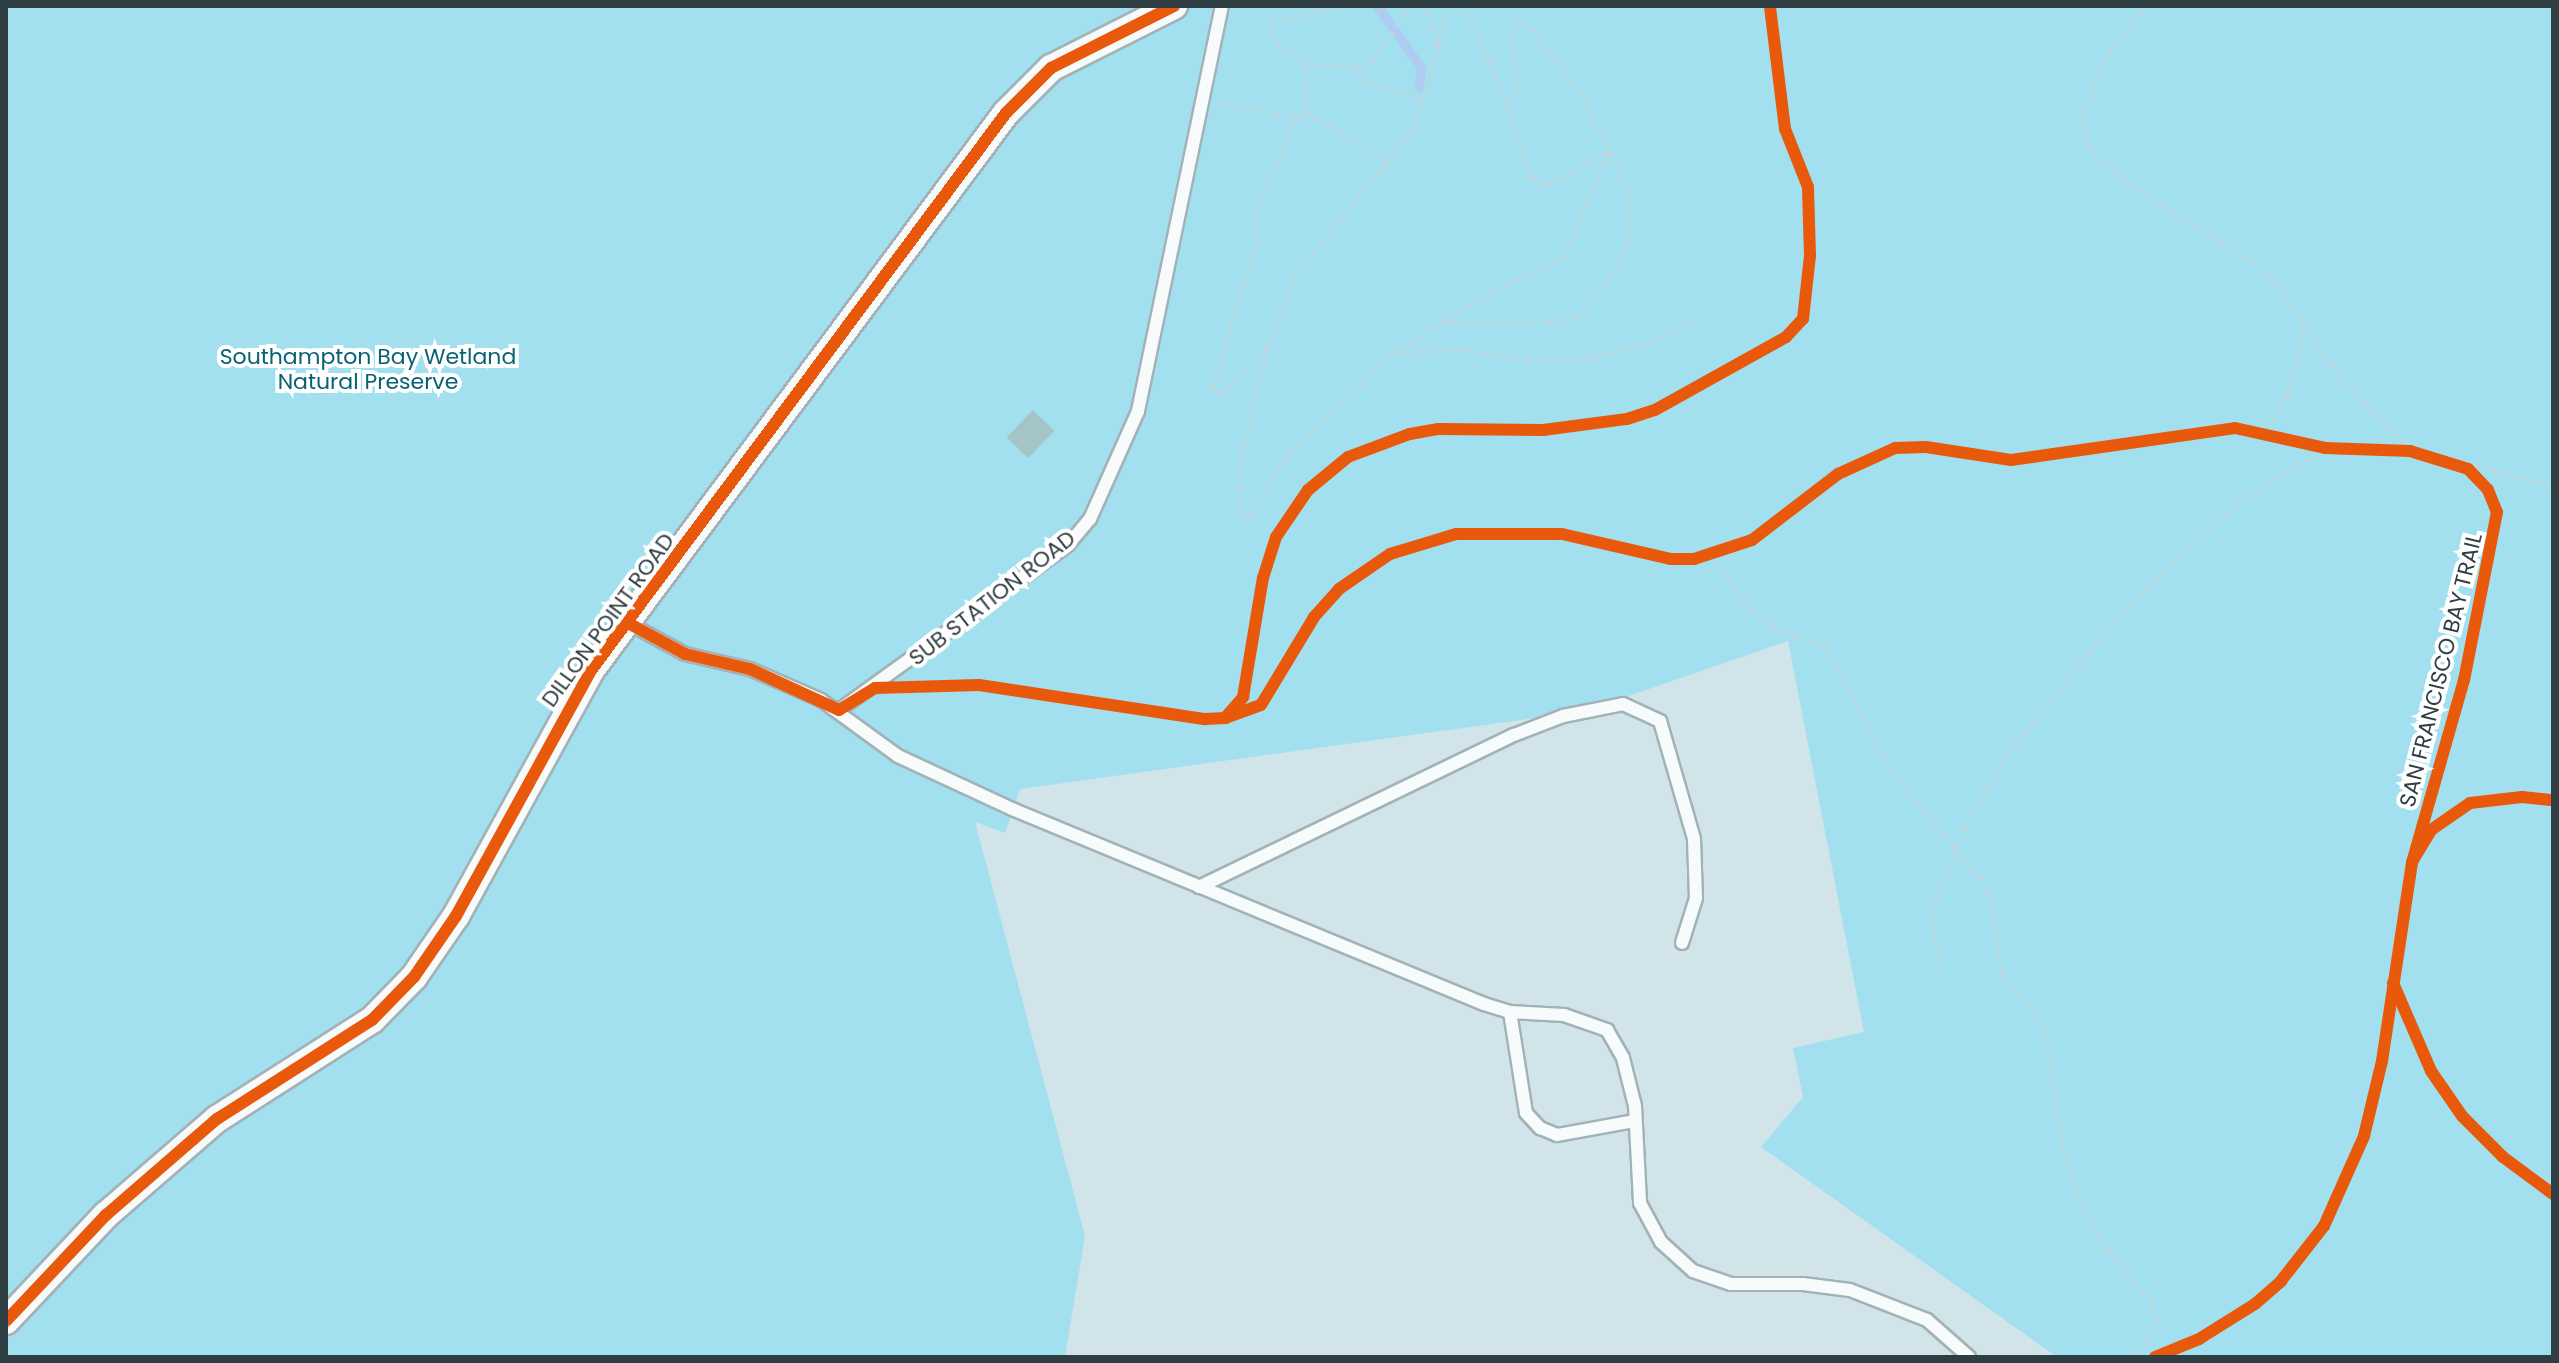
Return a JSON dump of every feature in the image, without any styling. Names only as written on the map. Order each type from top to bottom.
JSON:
[{"type":"street","name":"DILLON POINT ROAD","points":[[6,1321],[106,1215],[217,1119],[372,1020],[414,977],[456,916],[560,720],[628,623],[1006,113],[1051,68],[1174,6]]},
{"type":"lane","name":"SUB STATION ROAD","points":[[839,710],[1068,545],[1090,519],[1138,411],[1206,99],[1222,6]]},
{"type":"lane","points":[[628,623],[685,654],[750,669],[839,710],[898,756],[1199,887],[1510,1012],[1564,1015],[1607,1030],[1623,1058],[1635,1121],[1640,1203],[1661,1242],[1693,1271],[1731,1284],[1850,1290],[1927,1320],[1969,1357]]},
{"type":"lane","points":[[1199,887],[1514,735],[1563,716],[1623,704],[1660,721],[1694,839],[1696,898],[1682,943]]},
{"type":"lane","points":[[1510,1012],[1526,1113],[1540,1128],[1557,1135],[1635,1121]]},
{"type":"path","points":[[1344,6],[1272,22],[1269,28],[1280,47],[1306,64],[1334,61],[1354,68],[1368,84],[1424,100]]},
{"type":"path","points":[[1354,68],[1373,59],[1411,6]]},
{"type":"path","points":[[1423,6],[1440,46]]},
{"type":"path","points":[[1448,6],[1440,46],[1416,125],[1296,273],[1267,348],[1244,445],[1238,487],[1243,517],[1251,514],[1286,457],[1394,353],[1443,322],[1563,257],[1610,152]]},
{"type":"path","points":[[1463,6],[1507,108],[1525,167],[1540,182],[1566,179],[1610,152]]},
{"type":"path","points":[[2147,6],[2110,51],[2082,114],[2088,148],[2146,197],[2247,257],[2277,284],[2331,366],[2410,451]]},
{"type":"path","points":[[1443,322],[1551,322],[1579,316],[1594,302],[1631,232],[1629,192],[1581,95],[1530,27],[1518,21],[1513,26],[1516,92],[1507,108]]},
{"type":"path","points":[[1306,64],[1306,114]]},
{"type":"path","points":[[1206,99],[1297,117],[1306,114],[1387,163]]},
{"type":"path","points":[[1267,348],[1225,392],[1216,393],[1213,386],[1258,239],[1256,208],[1297,117]]},
{"type":"path","points":[[1394,353],[1462,349],[1530,360],[1590,358],[1648,344],[1694,320]]},
{"type":"path","points":[[2254,430],[2279,413],[2287,395],[2304,339],[2302,320]]},
{"type":"path","points":[[2254,430],[2273,435]]},
{"type":"path","points":[[2307,444],[2332,448]]},
{"type":"path","points":[[2379,447],[2425,454]]},
{"type":"path","points":[[1939,966],[1931,913],[1957,845],[2003,760],[2112,624],[2238,503],[2332,448]]},
{"type":"path","points":[[2440,457],[2550,482]]},
{"type":"path","points":[[2454,460],[2483,484]]},
{"type":"path","points":[[2527,494],[2550,482]]},
{"type":"path","points":[[1694,559],[1732,549]]},
{"type":"path","points":[[1711,556],[1753,612],[1785,634],[1825,647],[1903,787],[1957,845],[1992,908],[2002,974],[2045,1027],[2063,1148],[2080,1198],[2108,1250],[2151,1302],[2156,1319],[2142,1357]]},
{"type":"green space","name":"Southampton Bay Wetland Natural Preserve","points":[[6,6],[2553,6],[2553,1357],[2057,1357],[1761,1147],[1803,1097],[1793,1048],[1864,1032],[1788,641],[1585,711],[1020,789],[1005,833],[975,822],[1085,1236],[1065,1357],[6,1357]]},
{"type":"building","points":[[1033,410],[1055,431],[1028,458],[1007,437]]},
{"type":"waterway","points":[[1377,6],[1421,67],[1419,87]]},
{"type":"cycle path","points":[[6,1321],[106,1215],[217,1119],[372,1020],[414,977],[456,916],[592,669],[1006,113],[1051,68],[1174,6]]},
{"type":"cycle path","points":[[1225,718],[1243,697],[1263,578],[1276,537],[1308,490],[1348,457],[1410,434],[1439,429],[1543,430],[1627,419],[1655,410],[1786,337],[1803,319],[1810,256],[1808,187],[1785,129],[1770,6]]},
{"type":"cycle path","name":"SAN FRANCISCO BAY TRAIL","points":[[628,623],[685,654],[750,669],[839,710],[875,688],[979,685],[1205,719],[1225,718],[1261,705],[1314,617],[1339,589],[1390,554],[1456,534],[1562,534],[1670,559],[1694,559],[1752,540],[1838,474],[1895,448],[1926,447],[2011,460],[2235,428],[2325,448],[2410,451],[2468,469],[2488,490],[2497,512],[2464,680],[2412,862]]},
{"type":"cycle path","points":[[2155,1357],[2199,1339],[2255,1304],[2281,1281],[2324,1226],[2364,1136],[2382,1061],[2412,862],[2431,830],[2470,803],[2522,797],[2553,800]]},
{"type":"cycle path","points":[[2393,983],[2431,1071],[2462,1116],[2503,1157],[2553,1194]]}]
